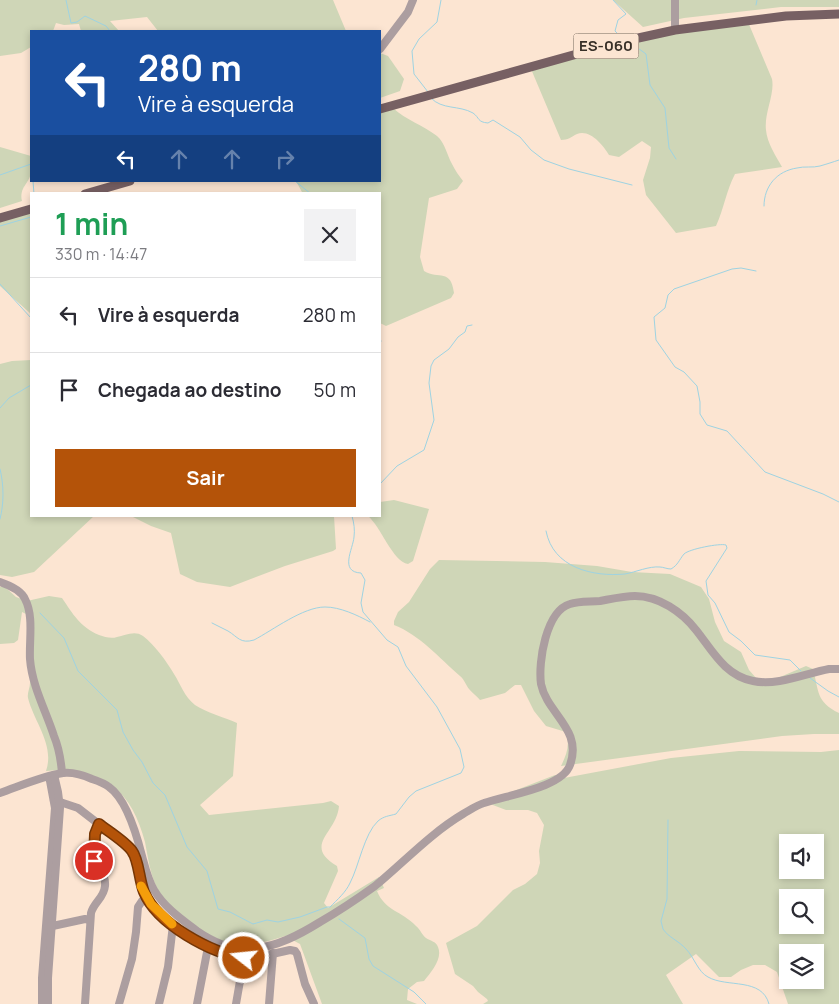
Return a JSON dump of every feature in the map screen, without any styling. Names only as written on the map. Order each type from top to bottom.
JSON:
[{"type":"main road","name":"ES-060","points":[[381,109],[620,42],[675,30],[786,16],[839,14]]},
{"type":"main road","points":[[90,192],[109,184],[123,182]]},
{"type":"main road","points":[[0,218],[30,209]]},
{"type":"street","points":[[381,48],[408,12],[413,0]]},
{"type":"street","points":[[675,0],[675,30]]},
{"type":"street","points":[[0,582],[14,588],[22,595],[29,610],[30,661],[39,697],[57,746],[55,775],[57,800],[42,1004]]},
{"type":"street","points":[[0,793],[55,775],[84,776],[108,786],[116,793],[134,828],[153,889],[173,912],[206,937],[219,944],[250,949],[294,938],[341,909],[374,886],[435,834],[467,811],[482,803],[532,789],[555,780],[567,772],[572,761],[573,745],[567,727],[548,701],[542,684],[543,659],[548,627],[560,608],[571,603],[636,596],[652,598],[684,617],[723,666],[748,681],[768,684],[829,669],[839,669]]},
{"type":"street","points":[[57,800],[78,808],[132,851],[141,885],[148,899],[173,925],[208,947],[244,958],[250,959],[290,950],[296,952],[305,984],[314,1004]]},
{"type":"street","points":[[85,1004],[92,908],[101,898],[105,886],[104,874],[94,859],[95,834],[99,824]]},
{"type":"street","points":[[119,1004],[132,959],[138,907],[142,901],[148,899]]},
{"type":"street","points":[[49,927],[84,919],[90,920]]},
{"type":"street","points":[[158,1004],[168,967],[173,925]]},
{"type":"street","points":[[48,1004],[49,927]]},
{"type":"street","points":[[197,1004],[208,947]]},
{"type":"street","points":[[268,1004],[273,953]]},
{"type":"street","points":[[236,1004],[244,958]]},
{"type":"green space","points":[[0,0],[333,0],[346,30],[157,30],[147,17],[110,21],[118,30],[81,30],[79,24],[64,25],[56,23],[53,30],[30,30],[30,48],[21,53],[0,56]]},
{"type":"green space","points":[[613,0],[839,0],[839,7],[781,7],[684,18],[643,27]]},
{"type":"green space","points":[[748,22],[772,79],[773,85],[766,130],[770,145],[782,167],[735,174],[716,226],[676,233],[646,195],[643,180],[650,158],[651,147],[642,141],[619,157],[609,155],[596,139],[587,134],[577,134],[568,139],[561,140],[531,69],[623,40]]},
{"type":"green space","points":[[381,53],[388,56],[404,79],[400,91],[381,98]]},
{"type":"green space","points":[[393,108],[437,136],[463,181],[457,189],[429,198],[420,257],[424,271],[429,274],[447,277],[450,280],[454,293],[451,298],[386,326],[381,324],[381,192],[302,192],[297,182],[381,182],[381,113]]},
{"type":"green space","points":[[0,147],[30,156],[30,177],[22,192],[22,201],[0,208]]},
{"type":"green space","points":[[30,208],[30,313],[0,286],[0,218]]},
{"type":"green space","points":[[30,360],[30,517],[93,517],[34,572],[12,577],[0,575],[0,364]]},
{"type":"green space","points":[[394,500],[429,509],[413,561],[408,564],[403,562],[392,551],[369,517],[381,517],[381,502]]},
{"type":"green space","points":[[133,517],[334,517],[336,549],[230,587],[197,582],[180,574],[171,533]]},
{"type":"green space","points":[[439,560],[545,562],[597,566],[632,572],[670,574],[701,587],[709,599],[715,622],[724,641],[741,652],[749,670],[757,679],[773,680],[806,666],[813,669],[822,700],[826,705],[839,713],[839,734],[782,736],[561,766],[567,749],[566,732],[546,726],[534,711],[521,685],[515,685],[505,693],[480,700],[461,677],[429,648],[403,629],[394,625],[398,612],[409,602],[430,569]]},
{"type":"green space","points":[[0,587],[5,587],[16,597],[27,601],[49,596],[62,598],[82,624],[99,635],[115,638],[133,633],[140,634],[152,644],[164,659],[191,702],[204,710],[237,723],[233,776],[200,805],[209,815],[331,801],[339,806],[337,815],[322,845],[322,852],[337,866],[338,871],[324,903],[328,908],[379,877],[384,888],[377,891],[384,903],[411,921],[425,937],[434,942],[438,947],[438,961],[433,969],[424,981],[417,982],[408,989],[407,1000],[417,1004],[322,1004],[300,944],[285,936],[250,944],[231,945],[222,943],[202,932],[168,903],[156,886],[139,823],[122,795],[98,777],[83,773],[46,771],[48,752],[46,743],[28,698],[30,666],[26,614],[22,612],[18,640],[14,643],[0,644]]},
{"type":"green space","points":[[839,750],[839,1004],[788,1004],[783,989],[824,989],[824,944],[779,944],[779,978],[777,972],[765,965],[753,965],[731,977],[719,977],[696,954],[666,975],[683,1004],[483,1004],[488,1001],[487,999],[473,986],[455,974],[446,943],[477,926],[513,890],[525,884],[537,874],[540,863],[539,851],[544,825],[537,813],[528,810],[506,810],[485,802],[555,775],[564,778],[671,758],[739,751],[821,752]]},
{"type":"waterway","points":[[66,0],[71,23],[77,22],[85,16],[106,26],[109,30]]},
{"type":"waterway","points":[[428,92],[414,74],[412,51],[419,39],[437,22],[441,0]]},
{"type":"waterway","points":[[613,0],[626,14],[618,20],[615,31],[621,37]]},
{"type":"waterway","points":[[756,5],[757,0]]},
{"type":"waterway","points":[[631,43],[646,54],[650,85],[665,108],[669,148],[676,159]]},
{"type":"waterway","points":[[431,98],[445,106],[473,113],[482,122],[488,123],[493,120],[520,137],[531,150],[544,160],[569,169],[632,185]]},
{"type":"waterway","points":[[764,206],[769,186],[783,172],[800,167],[820,166],[839,160]]},
{"type":"waterway","points":[[0,175],[30,164]]},
{"type":"waterway","points":[[33,182],[34,192]]},
{"type":"waterway","points":[[296,182],[309,192]]},
{"type":"waterway","points":[[0,226],[30,217]]},
{"type":"waterway","points":[[756,271],[741,268],[732,269],[674,289],[668,295],[665,308],[654,317],[656,340],[675,367],[684,372],[697,386],[700,414],[707,425],[727,431],[765,472],[839,502]]},
{"type":"waterway","points":[[0,284],[30,317]]},
{"type":"waterway","points":[[381,483],[397,466],[424,450],[434,420],[429,383],[431,366],[434,360],[449,349],[458,337],[465,332],[467,326],[472,325]]},
{"type":"waterway","points":[[0,408],[9,398],[30,386]]},
{"type":"waterway","points":[[0,469],[3,494],[0,519]]},
{"type":"waterway","points":[[40,613],[64,638],[78,671],[117,710],[123,732],[153,783],[165,795],[187,847],[207,871],[218,909],[230,912],[253,924],[267,920],[278,922],[300,917],[330,907],[344,893],[353,876],[369,834],[378,821],[384,817],[396,814],[416,791],[461,773],[464,767],[460,749],[437,707],[406,666],[398,647],[387,640],[363,612],[361,603],[365,580],[361,573],[350,569],[349,564],[354,534],[352,517]]},
{"type":"waterway","points":[[546,531],[550,544],[566,562],[576,568],[600,574],[625,574],[656,567],[671,569],[687,552],[705,547],[726,545],[727,548],[706,581],[708,595],[715,603],[729,632],[755,655],[790,660],[801,671]]},
{"type":"waterway","points":[[212,623],[240,639],[249,641],[298,615],[316,608],[337,608],[370,622]]},
{"type":"waterway","points":[[810,678],[839,697]]},
{"type":"waterway","points":[[668,820],[667,899],[661,921],[663,929],[686,949],[705,975],[716,980],[752,986],[765,996],[769,1004]]},
{"type":"waterway","points":[[339,919],[365,938],[369,959],[373,966],[414,992],[426,1004]]},
{"type":"slow traffic","points":[[141,886],[151,904],[172,924]]},
{"type":"route","points":[[94,861],[95,834],[99,824],[132,851],[145,894],[151,904],[173,925],[208,947],[244,958]]}]
